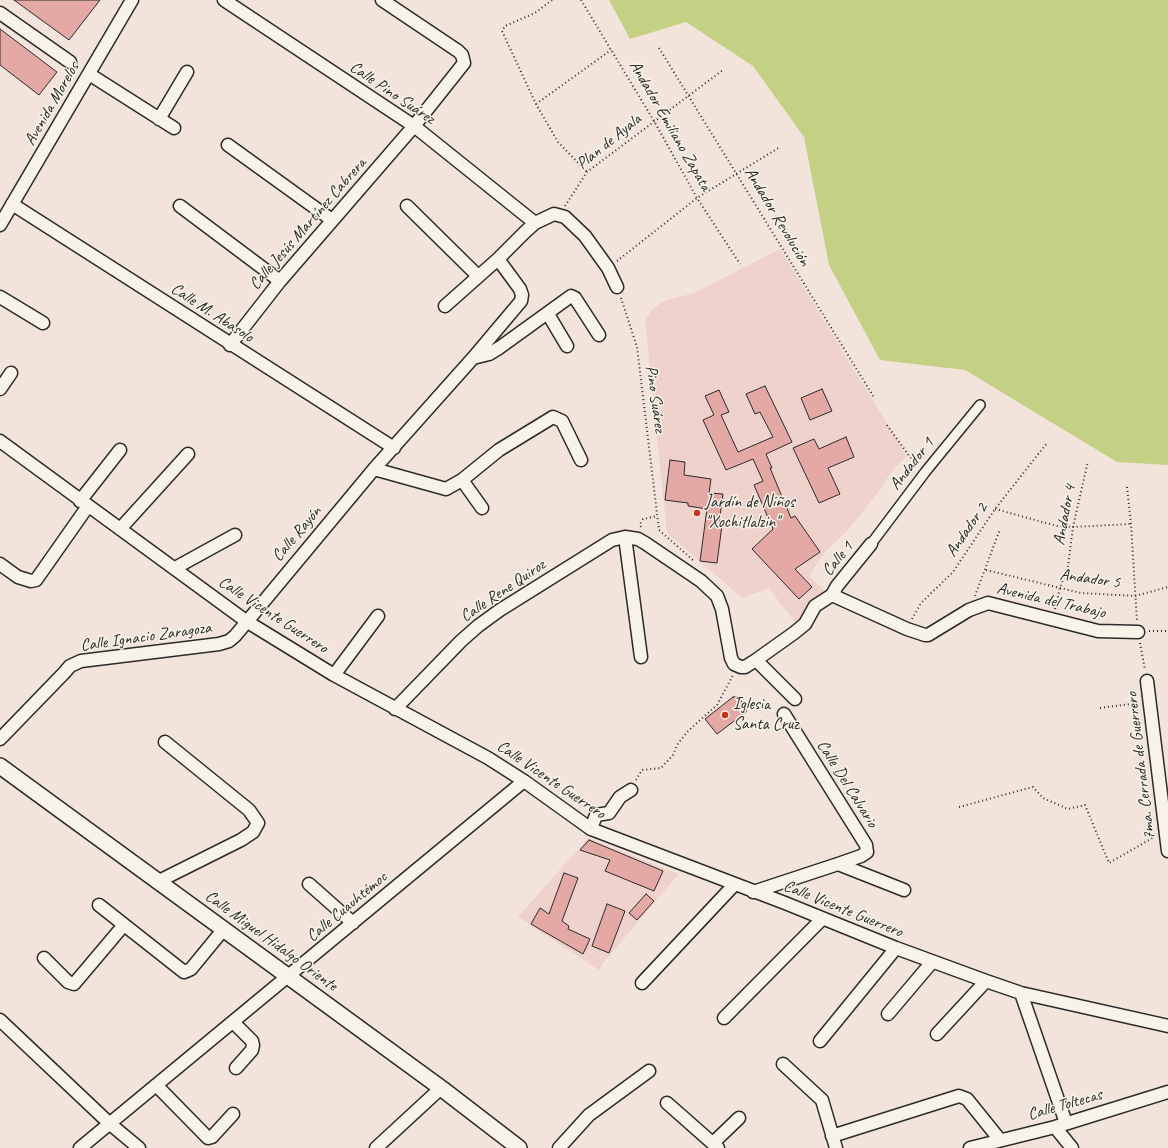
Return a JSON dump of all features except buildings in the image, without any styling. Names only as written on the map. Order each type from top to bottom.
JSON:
[{"type":"street","name":"Avenida Morelos","points":[[0,225],[132,0]]},
{"type":"street","name":"Calle Jesús Martínez Cabrera","points":[[230,345],[280,281],[414,126],[462,67],[464,59],[458,51],[382,0]]},
{"type":"street","name":"Calle Pino Suárez","points":[[231,2],[414,126],[535,223]]},
{"type":"street","points":[[0,14],[70,62]]},
{"type":"street","points":[[159,118],[187,72]]},
{"type":"street","points":[[89,74],[174,128]]},
{"type":"street","points":[[228,144],[332,220]]},
{"type":"street","name":"Calle M. Abasolo","points":[[12,204],[230,345],[394,448]]},
{"type":"street","points":[[180,206],[280,281]]},
{"type":"street","points":[[407,206],[478,276]]},
{"type":"street","points":[[445,306],[498,259],[535,223],[548,215],[561,214],[586,236],[608,268],[618,287]]},
{"type":"street","name":"Calle Rayón","points":[[246,621],[374,469],[473,358],[522,297],[520,289],[498,259]]},
{"type":"street","points":[[473,358],[489,354],[572,296],[599,335]]},
{"type":"street","points":[[0,297],[43,323]]},
{"type":"street","points":[[548,314],[567,346]]},
{"type":"street","points":[[0,390],[11,373]]},
{"type":"street","name":"Andador 1","points":[[871,544],[926,471],[980,405]]},
{"type":"street","points":[[374,469],[446,489],[462,480],[499,450],[553,417],[562,420],[581,460]]},
{"type":"street","name":"Calle Vicente Guerrero","points":[[0,441],[246,621],[334,675],[488,758],[591,829],[932,962],[1021,993],[1168,1026]]},
{"type":"street","points":[[0,564],[18,578],[31,581],[36,580],[84,503],[120,450]]},
{"type":"street","points":[[120,529],[188,454]]},
{"type":"street","points":[[462,480],[482,508]]},
{"type":"street","points":[[175,568],[235,535]]},
{"type":"street","points":[[640,657],[625,537],[638,538],[701,581],[717,596],[722,609],[732,658],[737,666],[745,667],[756,660],[804,624],[814,606],[832,595]]},
{"type":"street","name":"Calle Rene Quiroz","points":[[396,709],[460,641],[478,626],[500,610],[612,540],[625,537]]},
{"type":"street","name":"Calle 1","points":[[832,595],[837,586],[871,544]]},
{"type":"street","name":"Avenida del Trabajo","points":[[832,595],[907,629],[928,635],[969,610],[988,603],[1098,631],[1138,632]]},
{"type":"street","points":[[334,675],[378,616]]},
{"type":"street","name":"Calle Ignacio Zaragoza","points":[[0,739],[70,666],[81,661],[220,644],[229,641],[235,636],[246,621]]},
{"type":"street","points":[[756,660],[796,699]]},
{"type":"street","name":"7ma. Cerrada de Guerrero","points":[[1147,681],[1168,851]]},
{"type":"street","name":"Calle Del Calvario","points":[[753,892],[838,864],[867,852],[866,845],[784,714]]},
{"type":"street","points":[[157,882],[241,840],[253,832],[258,823],[249,810],[165,742]]},
{"type":"street","name":"Calle Miguel Hidalgo Oriente","points":[[0,766],[288,978],[441,1088],[519,1148]]},
{"type":"street","name":"Calle Cuauhtémoc","points":[[80,1148],[524,782]]},
{"type":"street","points":[[591,829],[596,815],[608,813],[620,797],[630,790]]},
{"type":"street","points":[[838,864],[904,890]]},
{"type":"street","points":[[309,884],[354,923]]},
{"type":"street","points":[[642,983],[734,885]]},
{"type":"street","points":[[99,906],[180,970],[186,972],[223,930]]},
{"type":"street","points":[[724,1018],[822,918]]},
{"type":"street","points":[[44,958],[68,982],[74,984],[123,926]]},
{"type":"street","points":[[820,1041],[896,948]]},
{"type":"street","points":[[888,1014],[932,962]]},
{"type":"street","points":[[937,1034],[986,981]]},
{"type":"street","points":[[1021,993],[1066,1123]]},
{"type":"street","points":[[0,1020],[110,1123],[139,1148]]},
{"type":"street","points":[[234,1022],[252,1041],[253,1045],[252,1050],[236,1068]]},
{"type":"street","points":[[783,1064],[822,1100],[834,1142],[956,1096],[962,1096],[966,1099],[1000,1140]]},
{"type":"street","points":[[559,1148],[589,1115],[649,1072]]},
{"type":"street","points":[[156,1086],[208,1138],[212,1137],[233,1114]]},
{"type":"street","points":[[376,1148],[441,1088]]},
{"type":"street","name":"Calle Toltecas","points":[[972,1148],[1054,1127],[1168,1092]]},
{"type":"street","points":[[667,1103],[715,1146],[739,1118]]},
{"type":"street","points":[[1054,1127],[1072,1148]]},
{"type":"path","points":[[552,0],[535,13],[503,28],[502,31],[536,104],[558,142],[587,172]]},
{"type":"path","name":"Andador Emiliano Zapata","points":[[581,0],[654,121],[698,198],[740,264]]},
{"type":"path","name":"Andador Revolución","points":[[659,48],[687,96],[736,172],[875,400]]},
{"type":"path","points":[[536,104],[611,50]]},
{"type":"path","name":"Plan de Ayala","points":[[561,214],[568,198],[587,172],[723,70]]},
{"type":"path","points":[[608,268],[698,198],[736,172],[780,147]]},
{"type":"path","name":"Pino Suárez","points":[[618,287],[637,347],[657,516],[659,530],[662,533]]},
{"type":"path","points":[[887,424],[910,457],[926,471]]},
{"type":"path","name":"Andador 2","points":[[907,629],[921,603],[953,572],[995,509],[1047,443]]},
{"type":"path","name":"Andador 4","points":[[1052,620],[1060,588],[1068,566],[1073,528],[1088,461]]},
{"type":"path","name":"7ma. Cerrada de Guerrero","points":[[1127,487],[1138,632],[1147,681]]},
{"type":"path","points":[[995,509],[1057,526],[1073,528],[1131,524]]},
{"type":"path","points":[[645,543],[640,524],[641,520],[657,516]]},
{"type":"path","points":[[969,610],[986,570],[1000,529]]},
{"type":"path","name":"Andador 5","points":[[986,570],[1081,593],[1135,596],[1168,587]]},
{"type":"path","points":[[1138,632],[1168,631]]},
{"type":"path","points":[[630,790],[642,770],[661,768],[673,755],[677,745],[688,731],[717,705],[737,666]]},
{"type":"path","points":[[1100,708],[1150,702]]},
{"type":"path","points":[[959,807],[1033,786],[1043,798],[1068,809],[1085,805],[1109,863],[1165,831]]},
{"type":"shaded area","points":[[780,249],[907,456],[894,468],[876,495],[847,531],[825,552],[809,576],[825,591],[796,624],[769,588],[742,598],[667,533],[645,321],[651,311],[663,301],[694,293]]},
{"type":"shaded area","points":[[588,838],[679,874],[603,963],[599,970],[518,917]]},
{"type":"green space","points":[[609,0],[1168,0],[1168,465],[1117,462],[965,370],[880,360],[829,265],[804,137],[753,66],[686,22],[630,39]]},
{"type":"place","name":"Jardín de Niños \"Xochitlalzin\"","points":[[697,513]]},
{"type":"place","name":"Iglesia Santa Cruz","points":[[725,715]]}]
